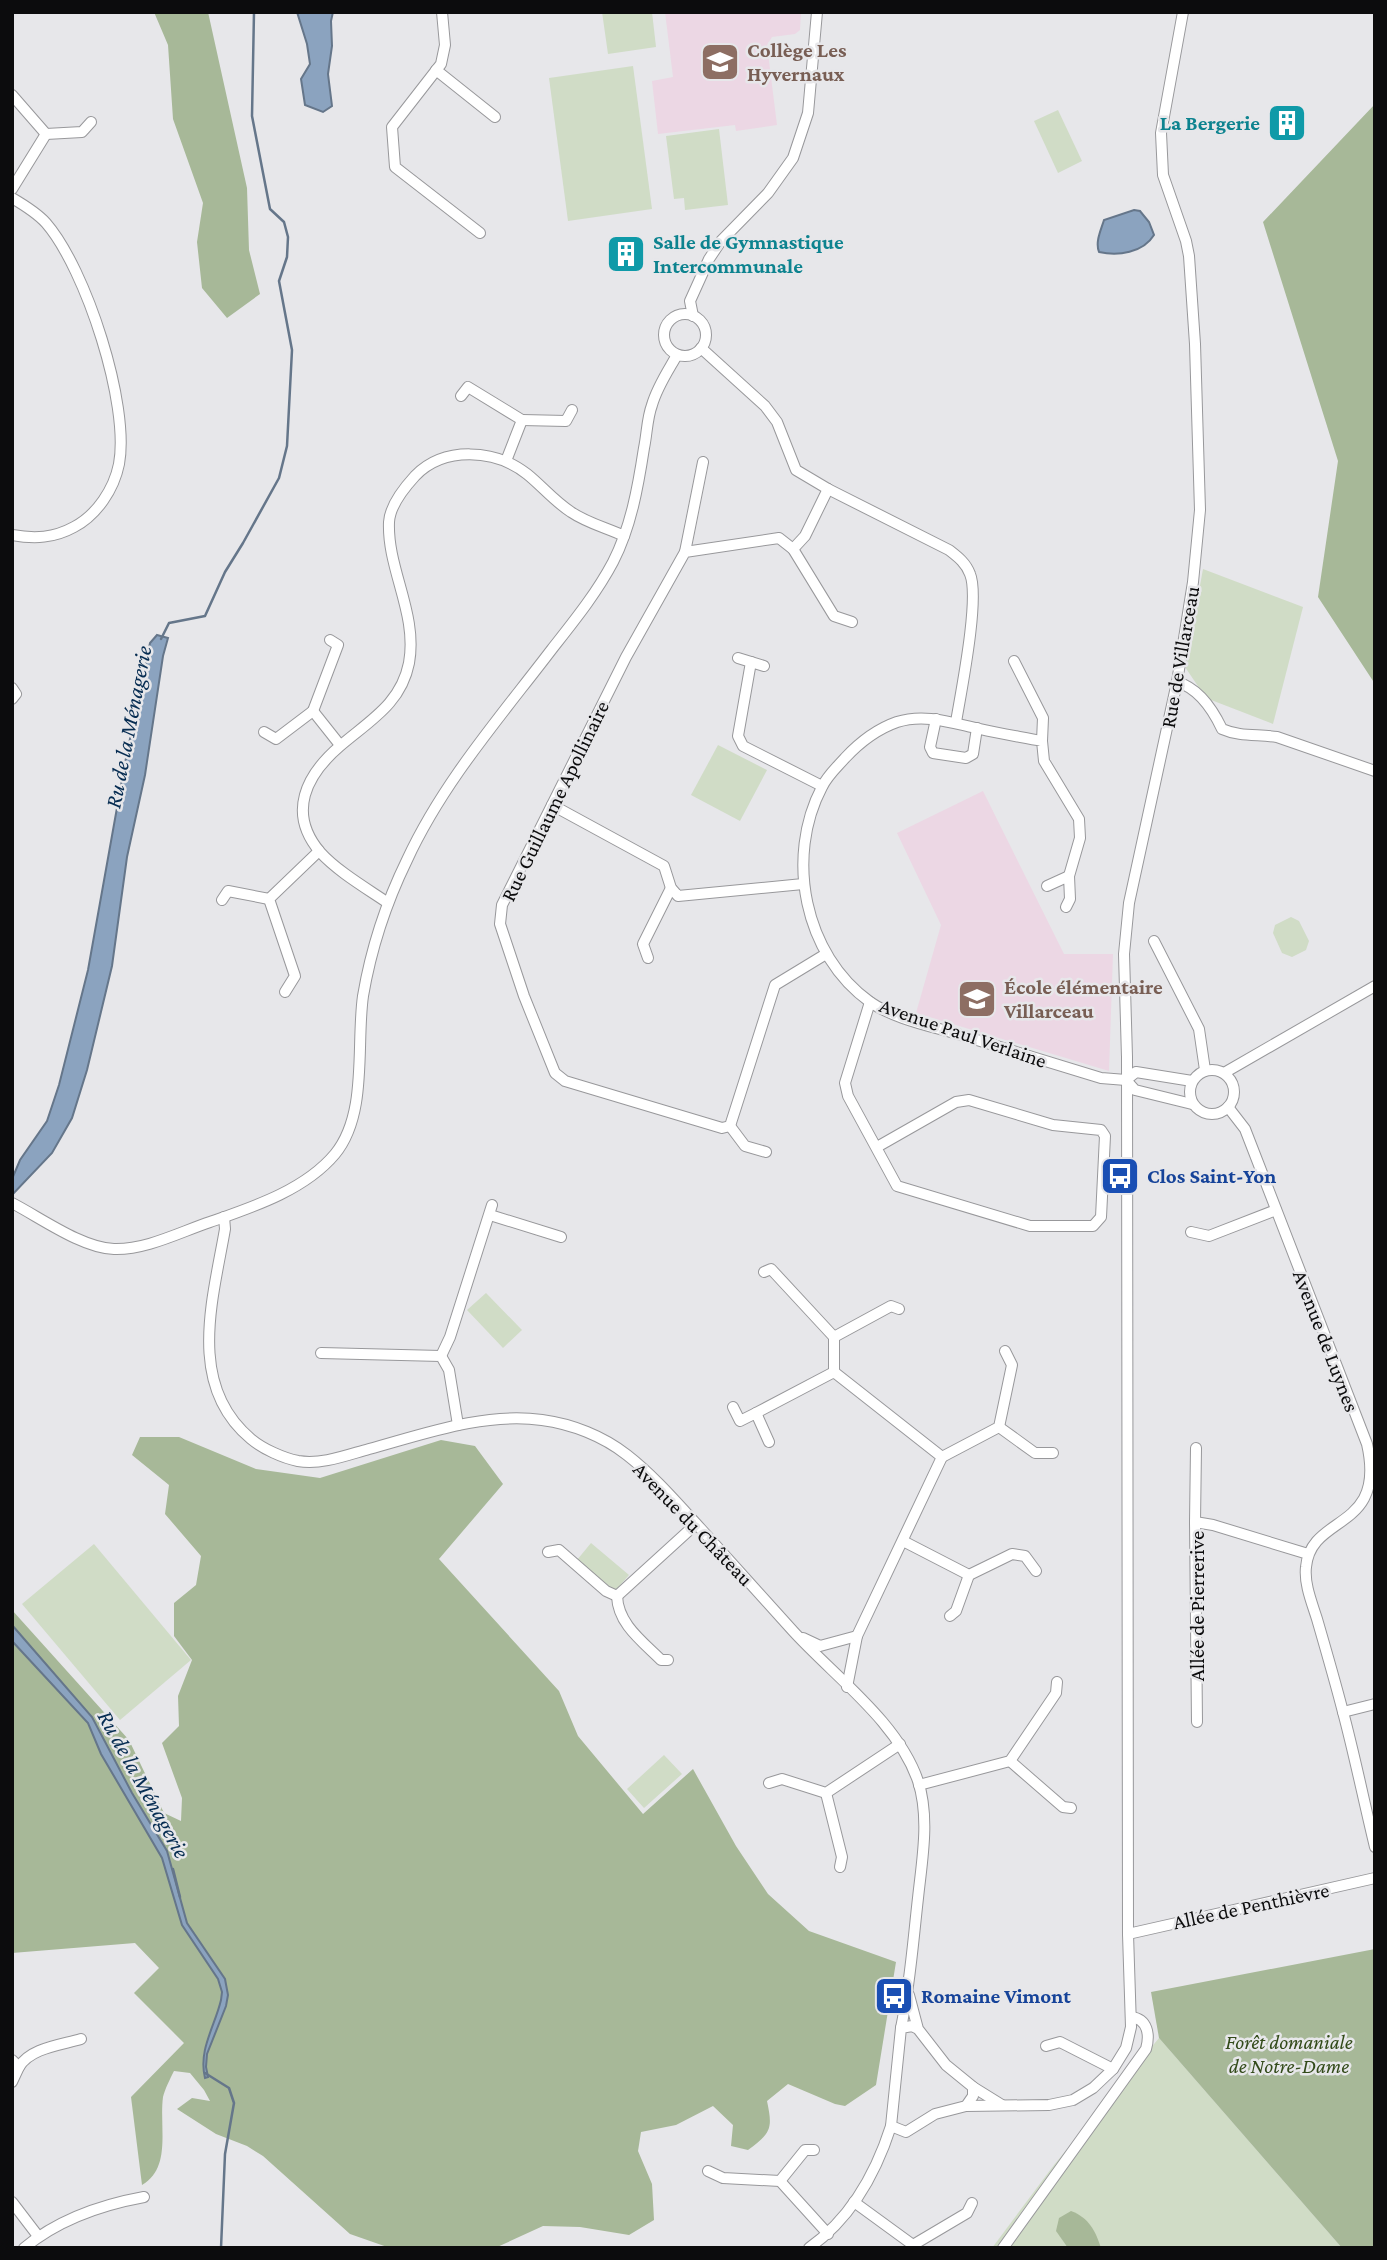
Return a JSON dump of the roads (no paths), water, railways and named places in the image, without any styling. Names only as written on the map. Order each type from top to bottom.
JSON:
[{"type":"street","points":[[442,12],[445,45],[441,64],[392,127],[395,167],[480,233]]},
{"type":"street","points":[[693,316],[690,301],[709,258],[721,241],[768,193],[793,158],[807,113],[817,12]]},
{"type":"street","name":"Rue de Villarceau","points":[[1113,2069],[1126,2048],[1130,2017],[1124,954],[1129,903],[1177,682],[1193,582],[1200,510],[1195,344],[1189,256],[1163,175],[1160,153],[1161,133],[1183,12]]},
{"type":"street","points":[[436,71],[495,117]]},
{"type":"street","points":[[12,95],[46,134]]},
{"type":"street","points":[[46,134],[82,132],[91,122]]},
{"type":"street","points":[[12,189],[46,134]]},
{"type":"street","points":[[12,198],[46,223],[66,253],[86,296],[107,355],[120,434],[119,463],[113,484],[94,512],[83,522],[47,538],[12,535]]},
{"type":"street","points":[[675,316],[693,316],[698,319],[705,330],[701,348],[690,355],[677,355],[665,342],[664,330],[667,323],[675,316]]},
{"type":"street","points":[[701,348],[765,406],[778,422],[796,470],[949,550],[964,562],[972,577],[974,602],[956,722]]},
{"type":"street","points":[[13,1203],[91,1245],[115,1249],[142,1246],[271,1199],[309,1177],[335,1153],[344,1139],[356,1101],[363,1000],[369,964],[388,902],[408,857],[444,794],[590,600],[615,558],[637,493],[651,406],[677,355]]},
{"type":"street","points":[[461,396],[468,387],[522,420],[566,421],[572,410]]},
{"type":"street","points":[[506,461],[522,420]]},
{"type":"street","points":[[388,902],[358,883],[319,851],[304,823],[302,802],[309,781],[323,763],[340,745],[382,713],[405,680],[411,640],[389,520],[397,500],[425,466],[466,453],[506,461],[527,474],[573,514],[624,536]]},
{"type":"street","name":"Rue Guillaume Apollinaire","points":[[703,462],[685,552],[626,657],[502,905],[500,924],[524,996],[555,1073],[565,1082],[722,1128],[730,1126]]},
{"type":"street","points":[[793,549],[804,536],[828,489]]},
{"type":"street","points":[[685,552],[779,538],[793,549],[834,616],[852,622]]},
{"type":"street","points":[[264,732],[276,738],[313,711],[338,645],[330,640]]},
{"type":"street","points":[[737,658],[764,666]]},
{"type":"street","points":[[1014,660],[1043,718],[1044,761],[1079,819],[1080,838],[1069,876],[1070,899],[1066,907]]},
{"type":"street","points":[[751,662],[738,736],[743,746],[822,786]]},
{"type":"street","points":[[1177,682],[1188,685],[1198,695],[1215,715],[1222,730],[1238,736],[1260,734],[1276,737],[1375,771]]},
{"type":"street","points":[[12,688],[16,694],[12,699]]},
{"type":"street","points":[[313,711],[340,745]]},
{"type":"street","name":"Avenue Paul Verlaine","points":[[1042,741],[936,719],[911,719],[894,723],[864,739],[822,786],[810,819],[804,846],[803,884],[811,920],[826,954],[851,985],[870,1002],[920,1023],[1101,1078],[1126,1080]]},
{"type":"street","points":[[936,719],[930,747],[933,753],[966,758],[973,754],[978,729]]},
{"type":"street","points":[[552,805],[664,866],[671,888],[678,896],[803,884]]},
{"type":"street","points":[[270,900],[319,851]]},
{"type":"street","points":[[1047,886],[1069,876]]},
{"type":"street","points":[[648,958],[642,944],[671,888]]},
{"type":"street","points":[[222,900],[228,891],[270,900]]},
{"type":"street","points":[[270,900],[295,976],[285,992]]},
{"type":"street","points":[[1154,941],[1199,1029],[1205,1070]]},
{"type":"street","points":[[766,1152],[745,1146],[730,1126],[775,985],[826,954]]},
{"type":"street","points":[[1224,1073],[1375,986]]},
{"type":"street","points":[[870,1002],[845,1083],[848,1096],[897,1186],[1030,1226],[1093,1226],[1101,1217],[1105,1136],[1101,1130],[1053,1125],[968,1100],[956,1102],[877,1147]]},
{"type":"street","points":[[1205,1070],[1224,1073],[1234,1088],[1234,1095],[1228,1107],[1209,1114],[1197,1109],[1192,1104],[1189,1092],[1192,1081],[1205,1070]]},
{"type":"street","points":[[1192,1081],[1136,1072],[1126,1080],[1135,1090],[1192,1104]]},
{"type":"street","name":"Avenue de Luynes","points":[[1228,1107],[1245,1129],[1367,1444],[1371,1461],[1370,1486],[1364,1502],[1317,1542],[1308,1554]]},
{"type":"street","points":[[441,1356],[450,1337],[491,1210],[561,1237]]},
{"type":"street","points":[[1191,1232],[1209,1236],[1276,1210]]},
{"type":"street","name":"Avenue du Château","points":[[224,1217],[225,1229],[208,1335],[210,1368],[218,1394],[232,1418],[251,1439],[273,1452],[299,1461],[324,1461],[458,1425],[507,1420],[541,1420],[599,1437],[626,1455],[659,1483],[795,1633],[884,1723],[900,1744],[919,1785],[925,1821],[891,2126],[882,2153]]},
{"type":"street","points":[[764,1272],[771,1269],[834,1337],[834,1372]]},
{"type":"street","points":[[834,1337],[891,1306],[898,1309]]},
{"type":"street","points":[[999,1427],[1012,1365],[1004,1351]]},
{"type":"street","points":[[321,1353],[441,1356]]},
{"type":"street","points":[[441,1356],[449,1370],[458,1425]]},
{"type":"street","points":[[733,1406],[740,1421],[834,1372]]},
{"type":"street","points":[[834,1372],[942,1457]]},
{"type":"street","points":[[756,1413],[769,1442]]},
{"type":"street","points":[[999,1427],[1035,1453],[1052,1453]]},
{"type":"street","points":[[847,1687],[857,1636],[942,1457],[999,1427]]},
{"type":"street","points":[[1195,1522],[1196,1448]]},
{"type":"street","name":"Allée de Pierrerive","points":[[1197,1722],[1195,1522],[1308,1554]]},
{"type":"street","points":[[617,1595],[696,1524]]},
{"type":"street","points":[[903,1541],[969,1575]]},
{"type":"street","points":[[548,1552],[559,1550],[606,1591],[617,1595]]},
{"type":"street","points":[[950,1616],[956,1612],[969,1575],[1012,1554],[1025,1556],[1036,1571]]},
{"type":"street","points":[[1308,1554],[1307,1583],[1343,1712],[1375,1847]]},
{"type":"street","points":[[617,1595],[618,1609],[626,1626],[661,1660],[668,1660]]},
{"type":"street","points":[[795,1633],[820,1646],[857,1636]]},
{"type":"street","points":[[919,1785],[1010,1761],[1056,1693],[1057,1682]]},
{"type":"street","points":[[1343,1712],[1375,1704]]},
{"type":"street","points":[[826,1793],[900,1744]]},
{"type":"street","points":[[1010,1761],[1063,1807],[1071,1808]]},
{"type":"street","points":[[769,1783],[782,1779],[826,1793]]},
{"type":"street","points":[[826,1793],[842,1857],[840,1867]]},
{"type":"street","name":"Allée de Penthièvre","points":[[1128,1934],[1375,1878]]},
{"type":"street","name":"Avenue du Château","points":[[908,1992],[918,2029]]},
{"type":"street","points":[[1003,2248],[1146,2049],[1148,2030],[1139,2019],[1130,2017]]},
{"type":"street","points":[[901,2028],[912,2026],[918,2029],[946,2065],[973,2087],[1002,2105]]},
{"type":"street","points":[[12,2082],[16,2063],[43,2049],[80,2039]]},
{"type":"street","points":[[809,2248],[828,2234],[854,2202],[882,2153],[906,2132],[935,2114],[967,2106],[1049,2105],[1073,2100],[1093,2088],[1113,2069],[1060,2042],[1046,2046]]},
{"type":"street","points":[[967,2106],[973,2096],[973,2087]]},
{"type":"street","points":[[891,2126],[906,2132]]},
{"type":"street","points":[[780,2181],[805,2150],[814,2150]]},
{"type":"street","points":[[708,2171],[723,2178],[780,2181],[828,2234]]},
{"type":"street","points":[[24,2248],[63,2221],[114,2202],[144,2197]]},
{"type":"street","points":[[12,2202],[38,2236]]},
{"type":"street","points":[[854,2202],[912,2246],[967,2213],[972,2203]]},
{"type":"water","points":[[297,12],[333,12],[328,74],[332,106],[323,112],[305,105],[301,79],[310,64]]},
{"type":"water","points":[[1134,210],[1140,211],[1149,222],[1154,235],[1149,241],[1130,252],[1099,252],[1098,240],[1104,220]]},
{"type":"water","points":[[157,635],[168,638],[145,775],[127,857],[112,966],[87,1070],[72,1118],[52,1153],[12,1195],[12,1179],[20,1160],[47,1121],[59,1085],[88,970],[125,763],[150,643]]},
{"type":"water","points":[[12,1625],[92,1717],[132,1793],[167,1851],[187,1923],[225,1979],[228,1995],[207,2054],[208,2077],[205,2078],[204,2058],[221,2000],[222,1992],[218,1979],[182,1925],[162,1858],[101,1754],[88,1723],[12,1641]]},
{"type":"waterway","name":"Ru de la Ménagerie","points":[[161,639],[169,623],[205,616],[225,572],[279,478],[287,446],[292,350],[279,281],[287,257],[288,237],[284,222],[270,209],[252,116],[254,12]]},
{"type":"waterway","name":"Ru de la Ménagerie","points":[[173,1869],[180,1897]]},
{"type":"waterway","name":"Ru de la Ménagerie","points":[[205,2073],[229,2088],[234,2103],[225,2154],[221,2248]]},
{"type":"place","name":"Collège Les Hyvernaux","points":[[720,62]]},
{"type":"place","name":"La Bergerie","points":[[1287,123]]},
{"type":"place","name":"Salle de Gymnastique Intercommunale","points":[[626,254]]},
{"type":"place","name":"École élémentaire Villarceau","points":[[977,999]]},
{"type":"place","name":"Clos Saint-Yon","points":[[1120,1176]]},
{"type":"place","name":"Romaine Vimont","points":[[894,1996]]},
{"type":"park label","name":"Forêt domaniale de Notre-Dame","points":[[1289,2054]]}]
